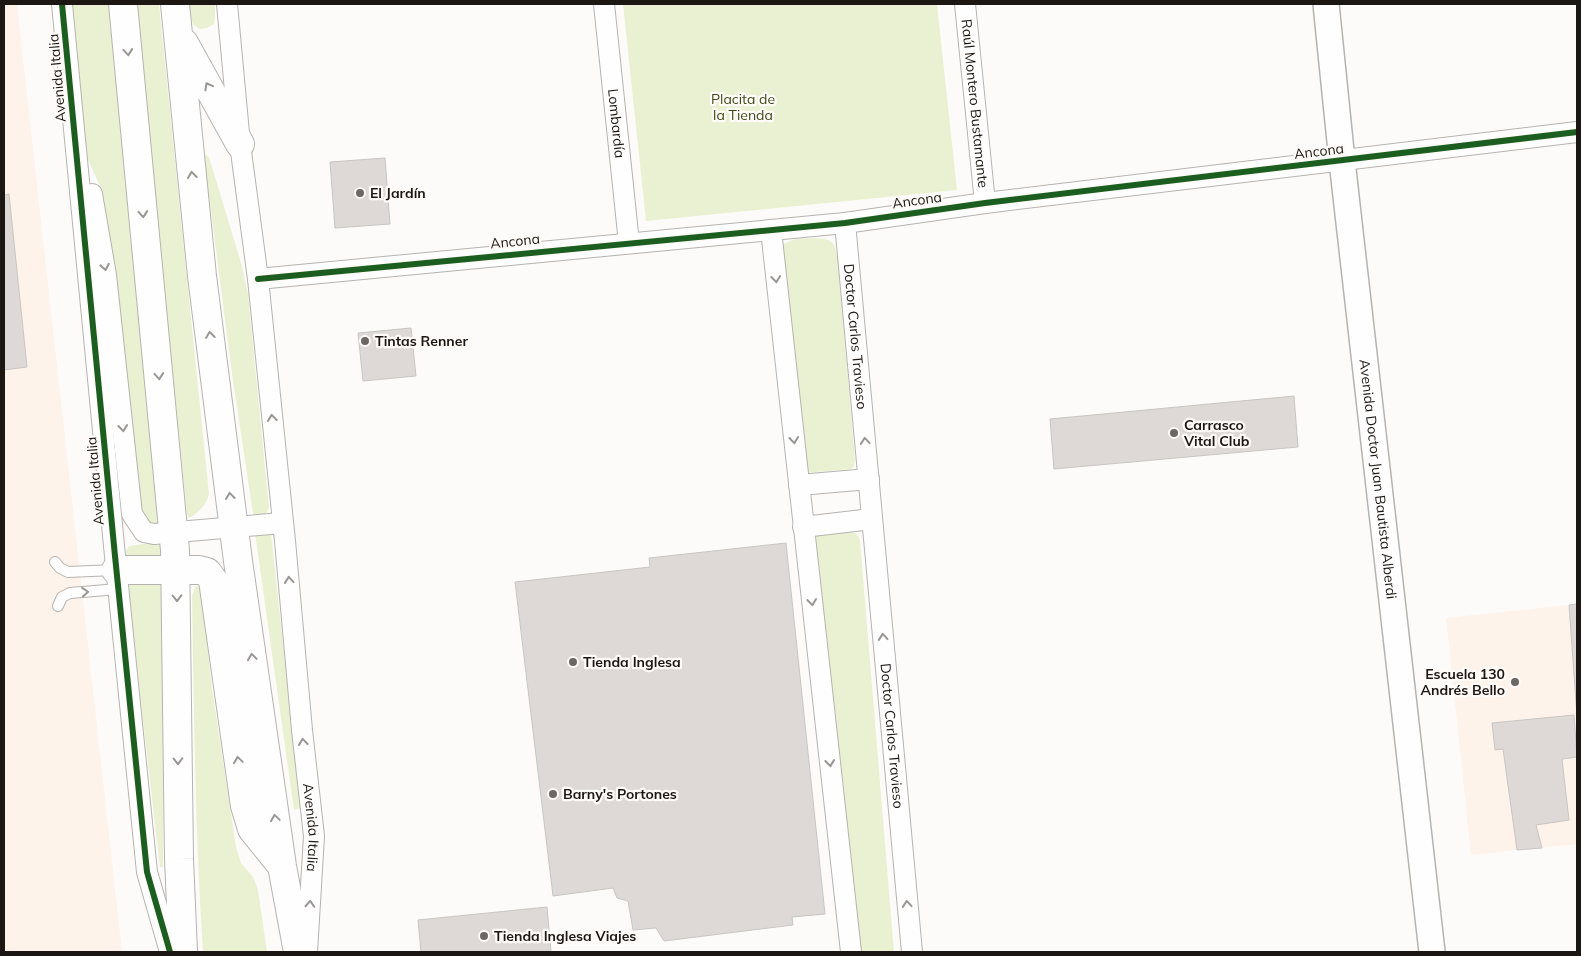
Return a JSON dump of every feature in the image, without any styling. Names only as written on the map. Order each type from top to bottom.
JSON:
[{"type":"main road","points":[[123,4],[174,532],[183,952]]},
{"type":"main road","name":"Avenida Italia","points":[[175,4],[202,276],[234,527],[282,866],[298,952]]},
{"type":"main road","points":[[178,32],[240,144]]},
{"type":"main road","points":[[117,580],[176,570],[207,572],[213,580],[244,806],[252,829],[282,866]]},
{"type":"street","name":"Avenida Italia","points":[[62,4],[146,872],[170,952]]},
{"type":"street","name":"Avenida Italia","points":[[227,4],[240,144],[258,279],[314,836],[307,952]]},
{"type":"street","name":"Lombardía","points":[[604,4],[629,242]]},
{"type":"street","name":"Raúl Montero Bustamante","points":[[965,4],[985,203]]},
{"type":"street","name":"Avenida Doctor Juan Bautista Alberdi","points":[[1326,4],[1432,952]]},
{"type":"street","name":"Ancona","points":[[258,279],[629,242],[845,223],[985,203],[1577,132]]},
{"type":"street","name":"Avenida Italia","points":[[78,171],[92,192],[106,275],[132,514],[144,532],[154,534],[282,523]]},
{"type":"street","name":"Doctor Carlos Travieso","points":[[845,223],[912,952]]},
{"type":"street","points":[[770,230],[851,952]]},
{"type":"street","points":[[799,485],[869,479]]},
{"type":"street","points":[[803,526],[872,519]]},
{"type":"lane","points":[[54,562],[68,572],[117,580]]},
{"type":"lane","points":[[58,606],[62,597],[70,593],[117,580]]},
{"type":"shaded area","points":[[4,4],[17,4],[122,952],[4,952]]},
{"type":"shaded area","name":"Escuela 130 Andrés Bello","points":[[1577,604],[1577,844],[1471,855],[1446,618]]},
{"type":"green space","points":[[69,4],[108,4],[159,523],[152,526],[139,522],[123,399],[102,191],[87,157],[83,139]]},
{"type":"green space","points":[[135,4],[159,4],[209,494],[202,508],[189,518],[187,514]]},
{"type":"green space","points":[[187,4],[215,4],[214,24],[207,28],[199,29],[193,24]]},
{"type":"green space","name":"Placita de la Tienda","points":[[623,4],[937,4],[957,190],[646,221]]},
{"type":"green space","points":[[206,155],[209,157],[242,266],[248,294],[269,508],[265,516],[256,518],[253,513],[233,381],[204,158]]},
{"type":"green space","points":[[814,238],[830,241],[837,255],[855,460],[854,466],[851,469],[805,473],[781,245],[795,239]]},
{"type":"green space","points":[[853,532],[857,534],[860,540],[894,952],[861,952],[812,539],[815,536]]},
{"type":"green space","points":[[255,533],[271,533],[301,808],[294,810]]},
{"type":"green space","points":[[161,543],[163,558],[126,558],[126,551],[129,546]]},
{"type":"green space","points":[[133,581],[164,582],[163,867],[160,867],[128,591]]},
{"type":"green space","points":[[198,586],[201,589],[212,688],[236,847],[241,863],[253,877],[258,890],[267,952],[203,952],[194,730],[192,596],[195,587]]},
{"type":"building","name":"El Jardín","points":[[385,158],[390,224],[335,228],[330,162]]},
{"type":"building","points":[[9,194],[27,367],[4,370],[4,195]]},
{"type":"building","points":[[411,328],[416,376],[363,381],[358,333]]},
{"type":"building","name":"Carrasco Vital Club","points":[[1294,396],[1298,447],[1054,469],[1050,419]]},
{"type":"building","points":[[786,543],[825,914],[792,917],[793,925],[664,941],[656,928],[633,930],[628,901],[617,898],[613,888],[553,896],[515,582],[650,567],[649,558]]},
{"type":"building","points":[[1577,604],[1577,716],[1569,605]]},
{"type":"building","points":[[1574,715],[1577,757],[1562,759],[1569,820],[1536,825],[1542,848],[1517,850],[1503,749],[1495,750],[1492,723]]},
{"type":"building","name":"Tienda Inglesa Viajes","points":[[547,907],[551,952],[421,952],[418,920]]},
{"type":"cycle path","points":[[62,4],[147,872],[170,952]]},
{"type":"cycle path","points":[[258,279],[845,223],[985,203],[1577,132]]},
{"type":"place","name":"El Jardín","points":[[360,193]]},
{"type":"place","name":"Tintas Renner","points":[[365,341]]},
{"type":"place","name":"Carrasco Vital Club","points":[[1174,433]]},
{"type":"place","name":"Tienda Inglesa","points":[[573,662]]},
{"type":"place","name":"Escuela 130 Andrés Bello","points":[[1515,682]]},
{"type":"place","name":"Barny's Portones","points":[[553,794]]},
{"type":"place","name":"Tienda Inglesa Viajes","points":[[484,936]]}]
